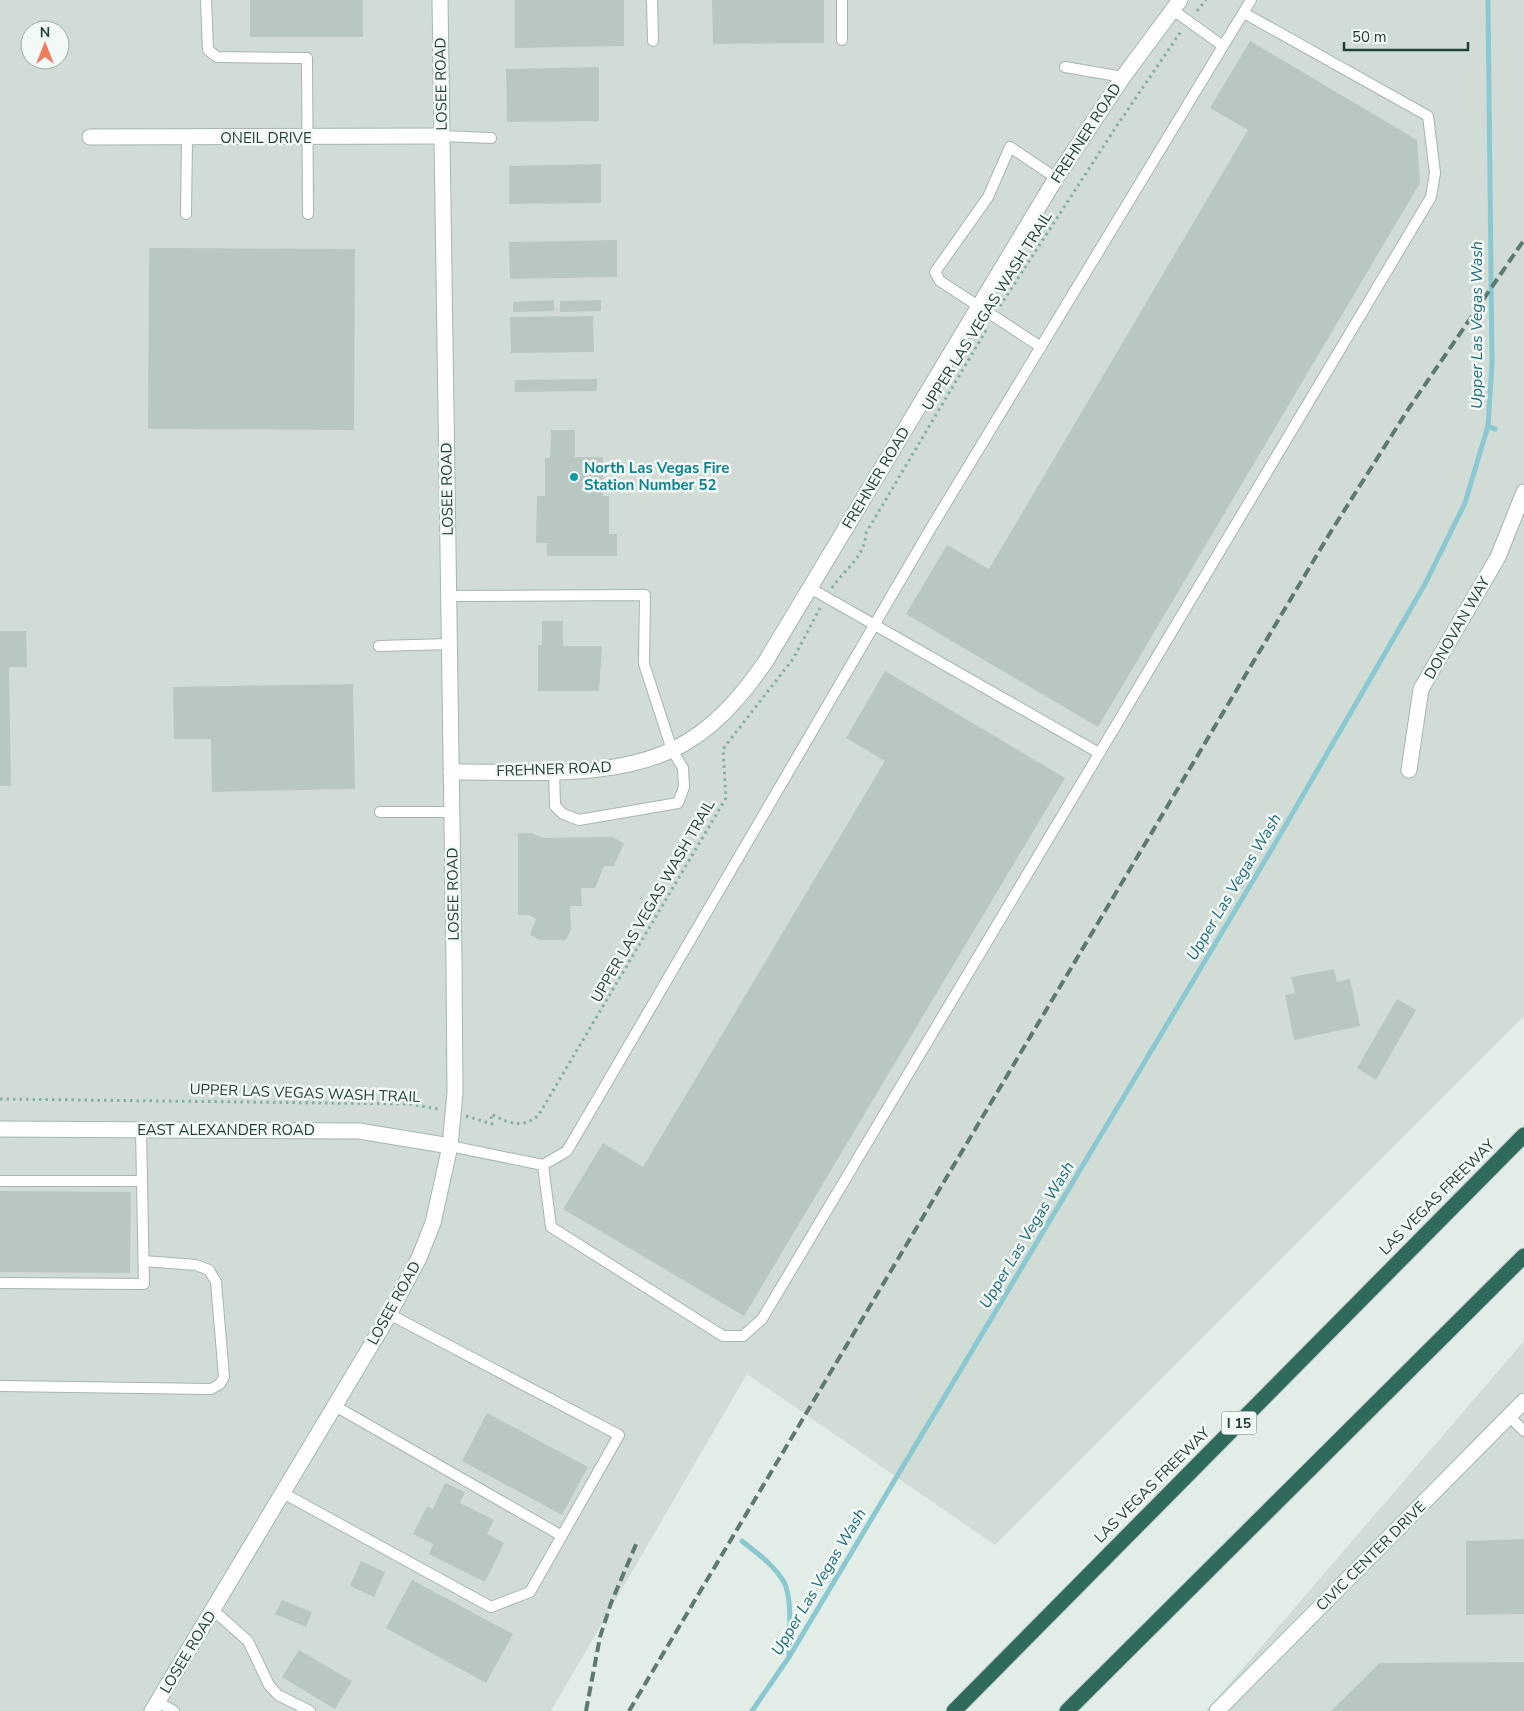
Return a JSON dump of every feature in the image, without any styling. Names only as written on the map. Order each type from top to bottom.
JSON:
[{"type":"highway","name":"LAS VEGAS FREEWAY","points":[[954,1711],[1524,1135]]},
{"type":"highway","points":[[1067,1711],[1524,1256]]},
{"type":"street","name":"LOSEE ROAD","points":[[155,1706],[335,1406],[389,1314],[419,1258],[433,1223],[450,1146],[455,1113],[440,0]]},
{"type":"street","name":"FREHNER ROAD","points":[[451,772],[554,771],[625,765],[672,750],[709,727],[744,691],[766,661],[1056,178],[1123,77],[1177,5]]},
{"type":"street","name":"ONEIL DRIVE","points":[[90,137],[307,138],[442,136]]},
{"type":"street","name":"DONOVAN WAY","points":[[1409,770],[1421,689],[1498,557],[1524,492]]},
{"type":"street","name":"EAST ALEXANDER ROAD","points":[[0,1129],[359,1130],[450,1146]]},
{"type":"street","name":"CIVIC CENTER DRIVE","points":[[1219,1710],[1524,1401]]},
{"type":"lane","points":[[206,0],[208,50],[217,57],[307,58],[308,214]]},
{"type":"lane","points":[[652,0],[653,42]]},
{"type":"lane","points":[[842,0],[842,40]]},
{"type":"lane","points":[[450,1146],[543,1165],[567,1151],[875,624],[1251,0]]},
{"type":"lane","points":[[1177,5],[1189,21],[1223,46]]},
{"type":"lane","points":[[543,1165],[551,1227],[723,1336],[743,1336],[762,1320],[1431,197],[1435,173],[1428,116],[1244,13]]},
{"type":"lane","points":[[1065,67],[1123,77]]},
{"type":"lane","points":[[442,136],[491,138]]},
{"type":"lane","points":[[186,214],[187,138]]},
{"type":"lane","points":[[1041,347],[940,281],[935,272],[988,198],[1010,148],[1056,178]]},
{"type":"lane","points":[[810,588],[1099,753]]},
{"type":"lane","points":[[449,596],[645,595],[644,664],[672,750],[683,768],[684,787],[678,803],[600,818],[579,820],[563,814],[555,806],[554,771]]},
{"type":"lane","points":[[379,646],[449,644]]},
{"type":"lane","points":[[380,812],[452,812]]},
{"type":"lane","points":[[0,1283],[144,1284],[141,1130]]},
{"type":"lane","points":[[0,1180],[141,1180]]},
{"type":"lane","points":[[0,1386],[211,1389],[220,1384],[224,1377],[224,1348],[216,1282],[213,1276],[209,1270],[196,1265],[144,1261]]},
{"type":"lane","points":[[283,1493],[491,1607],[530,1592],[620,1435],[389,1314]]},
{"type":"lane","points":[[335,1406],[562,1536]]},
{"type":"lane","points":[[1509,1416],[1524,1432]]},
{"type":"lane","points":[[213,1610],[248,1641],[269,1685],[278,1695],[310,1711]]},
{"type":"lane","points":[[155,1706],[174,1711]]},
{"type":"path","name":"UPPER LAS VEGAS WASH TRAIL","points":[[0,1099],[409,1104],[455,1113],[492,1124],[491,1114],[508,1122],[521,1125],[529,1123],[538,1116],[726,798],[723,749],[793,659],[826,597],[841,575],[849,570],[859,558],[865,544],[866,533],[994,315],[1114,130],[1189,21],[1206,0]]},
{"type":"shaded area","points":[[0,0],[1524,0],[1524,1016],[995,1545],[747,1374],[551,1711],[0,1711]]},
{"type":"shaded area","points":[[1524,1341],[1524,1711],[1206,1711]]},
{"type":"building","points":[[250,0],[363,0],[363,37],[250,37]]},
{"type":"building","points":[[515,0],[624,0],[624,46],[515,48]]},
{"type":"building","points":[[712,0],[824,0],[824,43],[713,44]]},
{"type":"building","points":[[1250,41],[1417,140],[1420,183],[1098,727],[906,614],[947,545],[989,569],[1248,130],[1210,108]]},
{"type":"building","points":[[599,67],[599,121],[507,122],[506,69]]},
{"type":"building","points":[[601,164],[601,203],[509,204],[509,166]]},
{"type":"building","points":[[617,240],[617,277],[510,279],[509,242]]},
{"type":"building","points":[[149,248],[355,249],[354,430],[148,429]]},
{"type":"building","points":[[554,300],[554,311],[513,312],[513,302]]},
{"type":"building","points":[[601,300],[601,311],[560,312],[560,301]]},
{"type":"building","points":[[593,316],[594,352],[511,353],[510,317]]},
{"type":"building","points":[[597,379],[597,391],[515,392],[515,380]]},
{"type":"building","name":"North Las Vegas Fire Station Number 52","points":[[551,430],[575,430],[575,457],[603,457],[603,496],[609,496],[609,534],[617,534],[617,556],[547,556],[547,543],[536,543],[537,496],[545,496],[545,458],[550,458]]},
{"type":"building","points":[[542,621],[563,621],[563,646],[602,646],[599,691],[538,691],[538,645],[542,645]]},
{"type":"building","points":[[0,631],[26,631],[27,667],[9,667],[11,786],[0,786]]},
{"type":"building","points":[[885,671],[1065,778],[744,1316],[563,1209],[603,1143],[643,1167],[885,761],[846,738]]},
{"type":"building","points":[[353,684],[355,789],[212,792],[211,739],[174,739],[173,687]]},
{"type":"building","points":[[518,833],[531,833],[543,838],[612,837],[624,843],[614,866],[604,866],[595,888],[581,888],[582,906],[570,906],[571,929],[566,940],[540,940],[530,935],[536,919],[529,915],[518,915]]},
{"type":"building","points":[[1334,969],[1337,982],[1350,979],[1360,1026],[1294,1040],[1285,995],[1295,993],[1291,977]]},
{"type":"building","points":[[1397,999],[1416,1010],[1376,1080],[1357,1068]]},
{"type":"building","points":[[0,1191],[131,1192],[130,1273],[0,1272]]},
{"type":"building","points":[[487,1413],[588,1467],[562,1515],[462,1461]]},
{"type":"building","points":[[445,1483],[465,1492],[460,1503],[494,1520],[487,1534],[504,1543],[485,1582],[429,1554],[433,1544],[413,1534],[427,1506],[433,1509]]},
{"type":"building","points":[[1524,1539],[1524,1614],[1466,1615],[1466,1541]]},
{"type":"building","points":[[361,1561],[385,1572],[374,1597],[350,1586]]},
{"type":"building","points":[[412,1580],[513,1634],[486,1683],[386,1628]]},
{"type":"building","points":[[282,1600],[312,1612],[306,1627],[275,1614]]},
{"type":"building","points":[[299,1650],[352,1681],[335,1709],[282,1677]]},
{"type":"building","points":[[1524,1662],[1524,1711],[1331,1711],[1380,1663]]},
{"type":"waterway","name":"Upper Las Vegas Wash","points":[[752,1711],[789,1657],[1273,847],[1425,584],[1465,503],[1488,426],[1492,364],[1488,0]]},
{"type":"waterway","name":"Upper Las Vegas Wash","points":[[1488,426],[1495,429]]},
{"type":"waterway","points":[[742,1541],[770,1565],[784,1582],[790,1608],[789,1657]]},
{"type":"railway","points":[[629,1711],[1330,533],[1409,408],[1524,240]]},
{"type":"railway","points":[[586,1711],[600,1637],[611,1603],[637,1542]]},
{"type":"place","name":"North Las Vegas Fire Station Number 52","points":[[574,477]]}]
